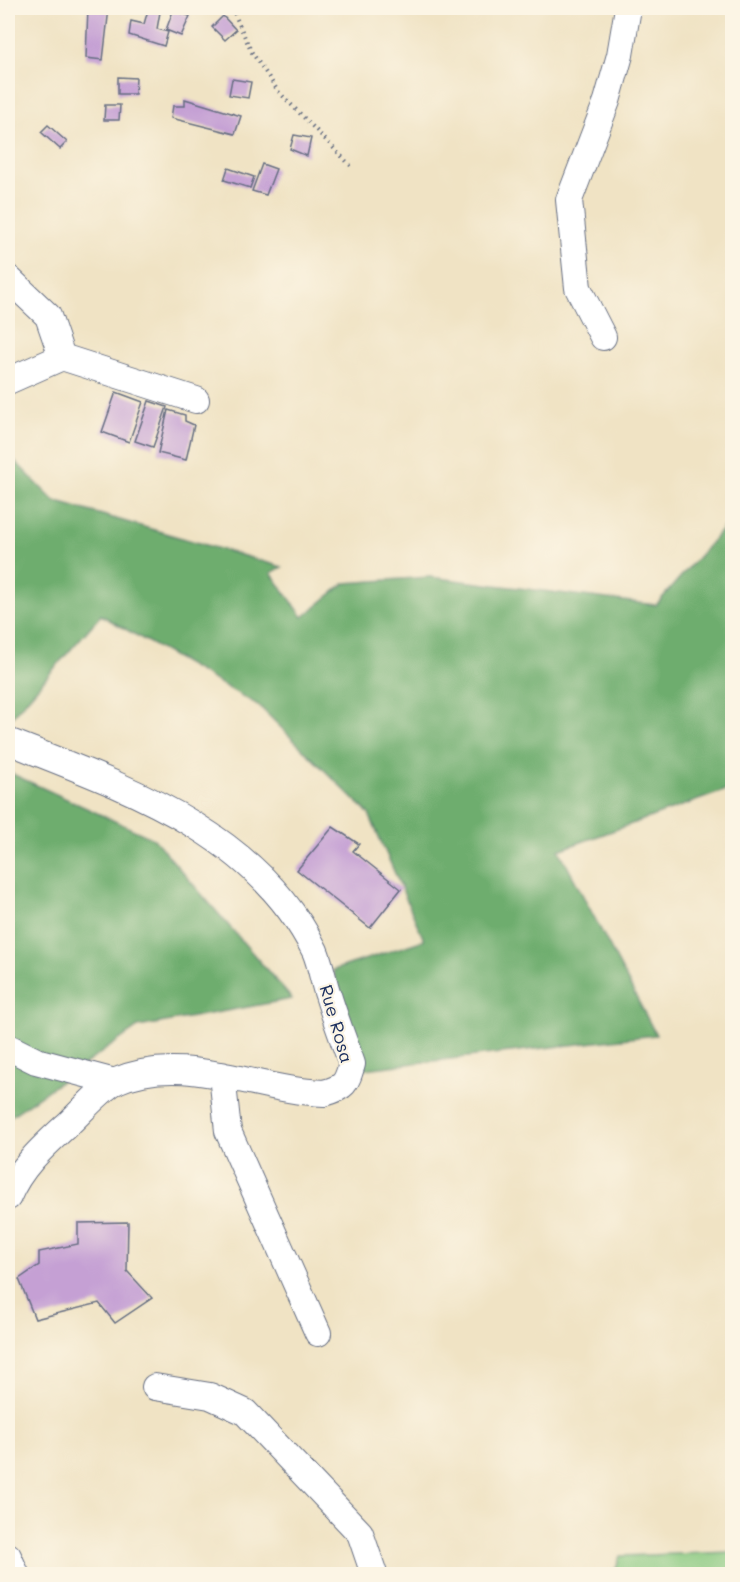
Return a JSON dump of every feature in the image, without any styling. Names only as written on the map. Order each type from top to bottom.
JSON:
[{"type":"street","points":[[603,337],[578,288],[568,200],[607,101],[621,55],[628,8]]},
{"type":"street","points":[[8,278],[48,316],[62,357]]},
{"type":"street","points":[[8,381],[62,357],[196,400]]},
{"type":"street","name":"Rue Rosa","points":[[8,741],[114,783],[172,812],[230,847],[278,891],[315,952],[352,1064],[347,1080],[340,1089],[324,1093],[310,1093],[222,1075],[158,1070],[115,1082],[44,1146],[16,1177],[8,1197]]},
{"type":"street","points":[[8,1047],[36,1061],[115,1082]]},
{"type":"street","points":[[222,1075],[228,1131],[318,1333]]},
{"type":"street","points":[[155,1387],[210,1396],[244,1412],[360,1533],[374,1575]]},
{"type":"street","points":[[8,1557],[16,1575]]},
{"type":"path","points":[[232,8],[251,51],[278,91],[352,167]]},
{"type":"green space","points":[[8,454],[54,501],[282,567],[271,573],[303,617],[345,583],[430,577],[656,605],[732,518],[732,788],[559,850],[656,1035],[357,1070],[333,970],[424,940],[369,814],[258,705],[101,615],[8,721]]},
{"type":"green space","points":[[8,772],[154,839],[292,999],[138,1027],[8,1118]]},
{"type":"green space","points":[[732,1552],[732,1574],[614,1574],[620,1556]]},
{"type":"building","points":[[88,8],[109,8],[103,60],[86,58]]},
{"type":"building","points":[[148,10],[160,12],[157,29],[168,32],[164,46],[129,35],[131,21],[144,24]]},
{"type":"building","points":[[173,11],[190,16],[181,36],[166,30]]},
{"type":"building","points":[[223,16],[236,30],[225,40],[212,27]]},
{"type":"building","points":[[118,77],[136,78],[135,94],[118,94]]},
{"type":"building","points":[[232,79],[251,82],[248,98],[229,95]]},
{"type":"building","points":[[185,99],[241,116],[235,134],[171,118],[173,106],[185,106]]},
{"type":"building","points":[[105,105],[120,105],[119,120],[104,120]]},
{"type":"building","points":[[8,120],[16,125],[10,135],[8,134]]},
{"type":"building","points":[[48,125],[67,142],[60,149],[41,132]]},
{"type":"building","points":[[294,135],[311,138],[307,156],[290,149]]},
{"type":"building","points":[[262,164],[276,169],[266,195],[252,191]]},
{"type":"building","points":[[228,168],[254,177],[250,188],[224,180]]},
{"type":"building","points":[[116,392],[143,402],[129,442],[102,432]]},
{"type":"building","points":[[149,401],[167,407],[153,447],[135,441]]},
{"type":"building","points":[[168,410],[185,415],[185,421],[194,425],[186,460],[158,453]]},
{"type":"building","points":[[333,827],[359,844],[353,851],[401,889],[370,928],[297,870]]},
{"type":"building","points":[[128,1222],[127,1271],[152,1298],[115,1323],[99,1303],[35,1319],[19,1279],[39,1265],[39,1252],[78,1244],[78,1223]]}]
